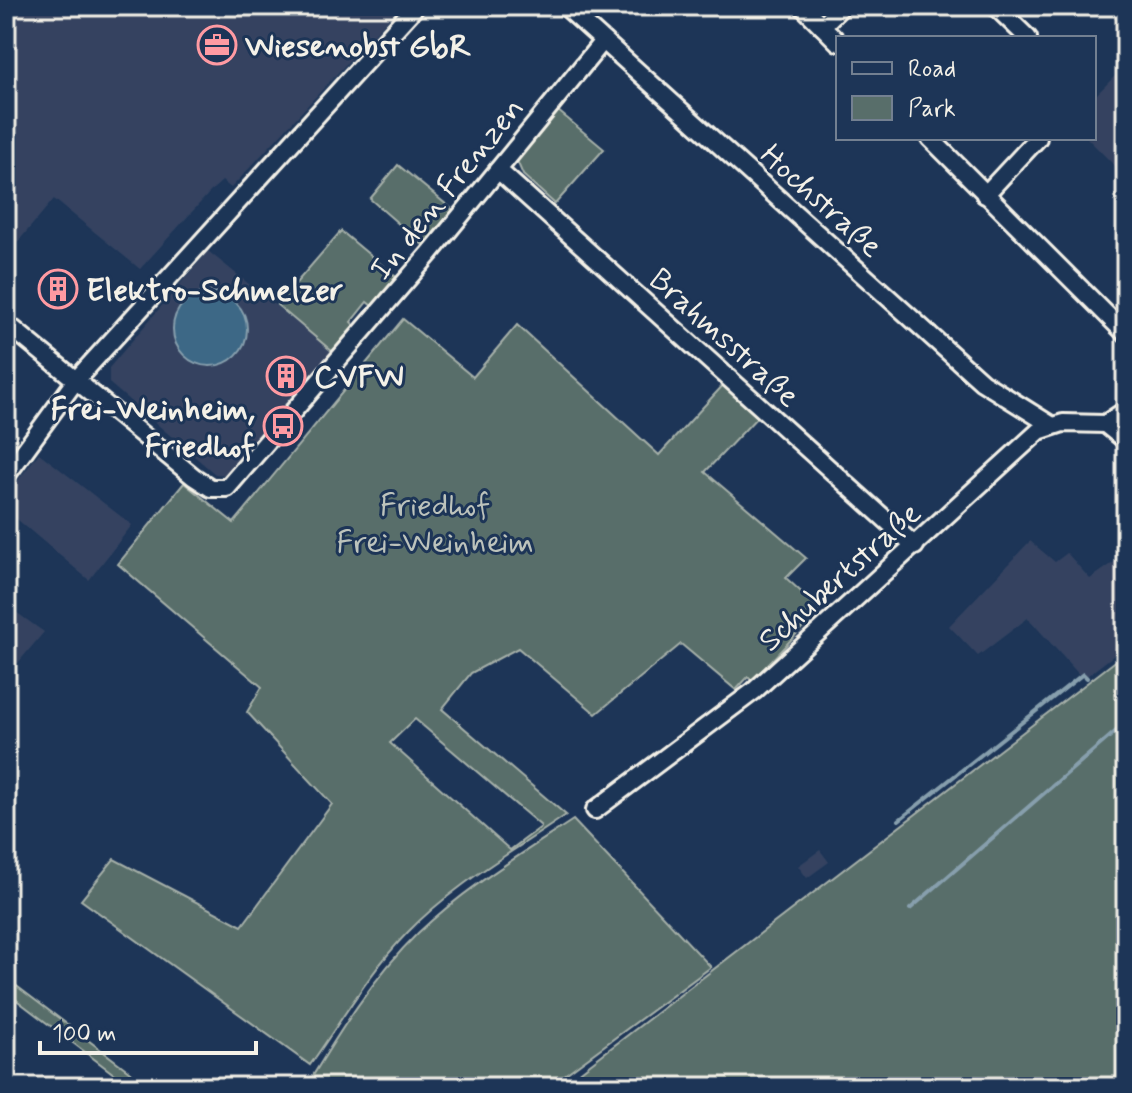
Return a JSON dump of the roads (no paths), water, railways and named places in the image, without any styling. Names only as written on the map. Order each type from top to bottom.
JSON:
[{"type":"street","points":[[6,476],[76,380],[416,6]]},
{"type":"street","name":"Hochstraße","points":[[565,6],[584,12],[603,41],[982,382],[1051,425]]},
{"type":"street","points":[[802,6],[836,40]]},
{"type":"street","points":[[822,26],[842,6]]},
{"type":"street","points":[[995,6],[1026,36]]},
{"type":"street","name":"In den Frenzen","points":[[76,380],[208,487],[224,489],[238,479],[603,41]]},
{"type":"street","points":[[932,140],[1126,334]]},
{"type":"street","points":[[985,195],[1036,140]]},
{"type":"street","name":"Brahmsstraße","points":[[498,170],[915,546]]},
{"type":"street","points":[[6,323],[76,380]]},
{"type":"street","points":[[1051,425],[1105,424],[1126,410]]},
{"type":"street","points":[[1105,424],[1126,441]]},
{"type":"street","name":"Schubertstraße","points":[[595,810],[754,691],[1051,425]]},
{"type":"waterway","points":[[899,820],[1083,674],[1087,678]]},
{"type":"waterway","points":[[1118,712],[1122,725]]},
{"type":"waterway","points":[[910,909],[1122,726],[1126,731]]},
{"type":"place","name":"Wiesenobst GbR","points":[[217,45]]},
{"type":"place","name":"Elektro-Schmelzer","points":[[58,289]]},
{"type":"place","name":"CVFW","points":[[286,376]]},
{"type":"place","name":"Frei-Weinheim, Friedhof","points":[[283,426]]},
{"type":"park label","name":"Friedhof Frei-Weinheim","points":[[435,522]]}]
